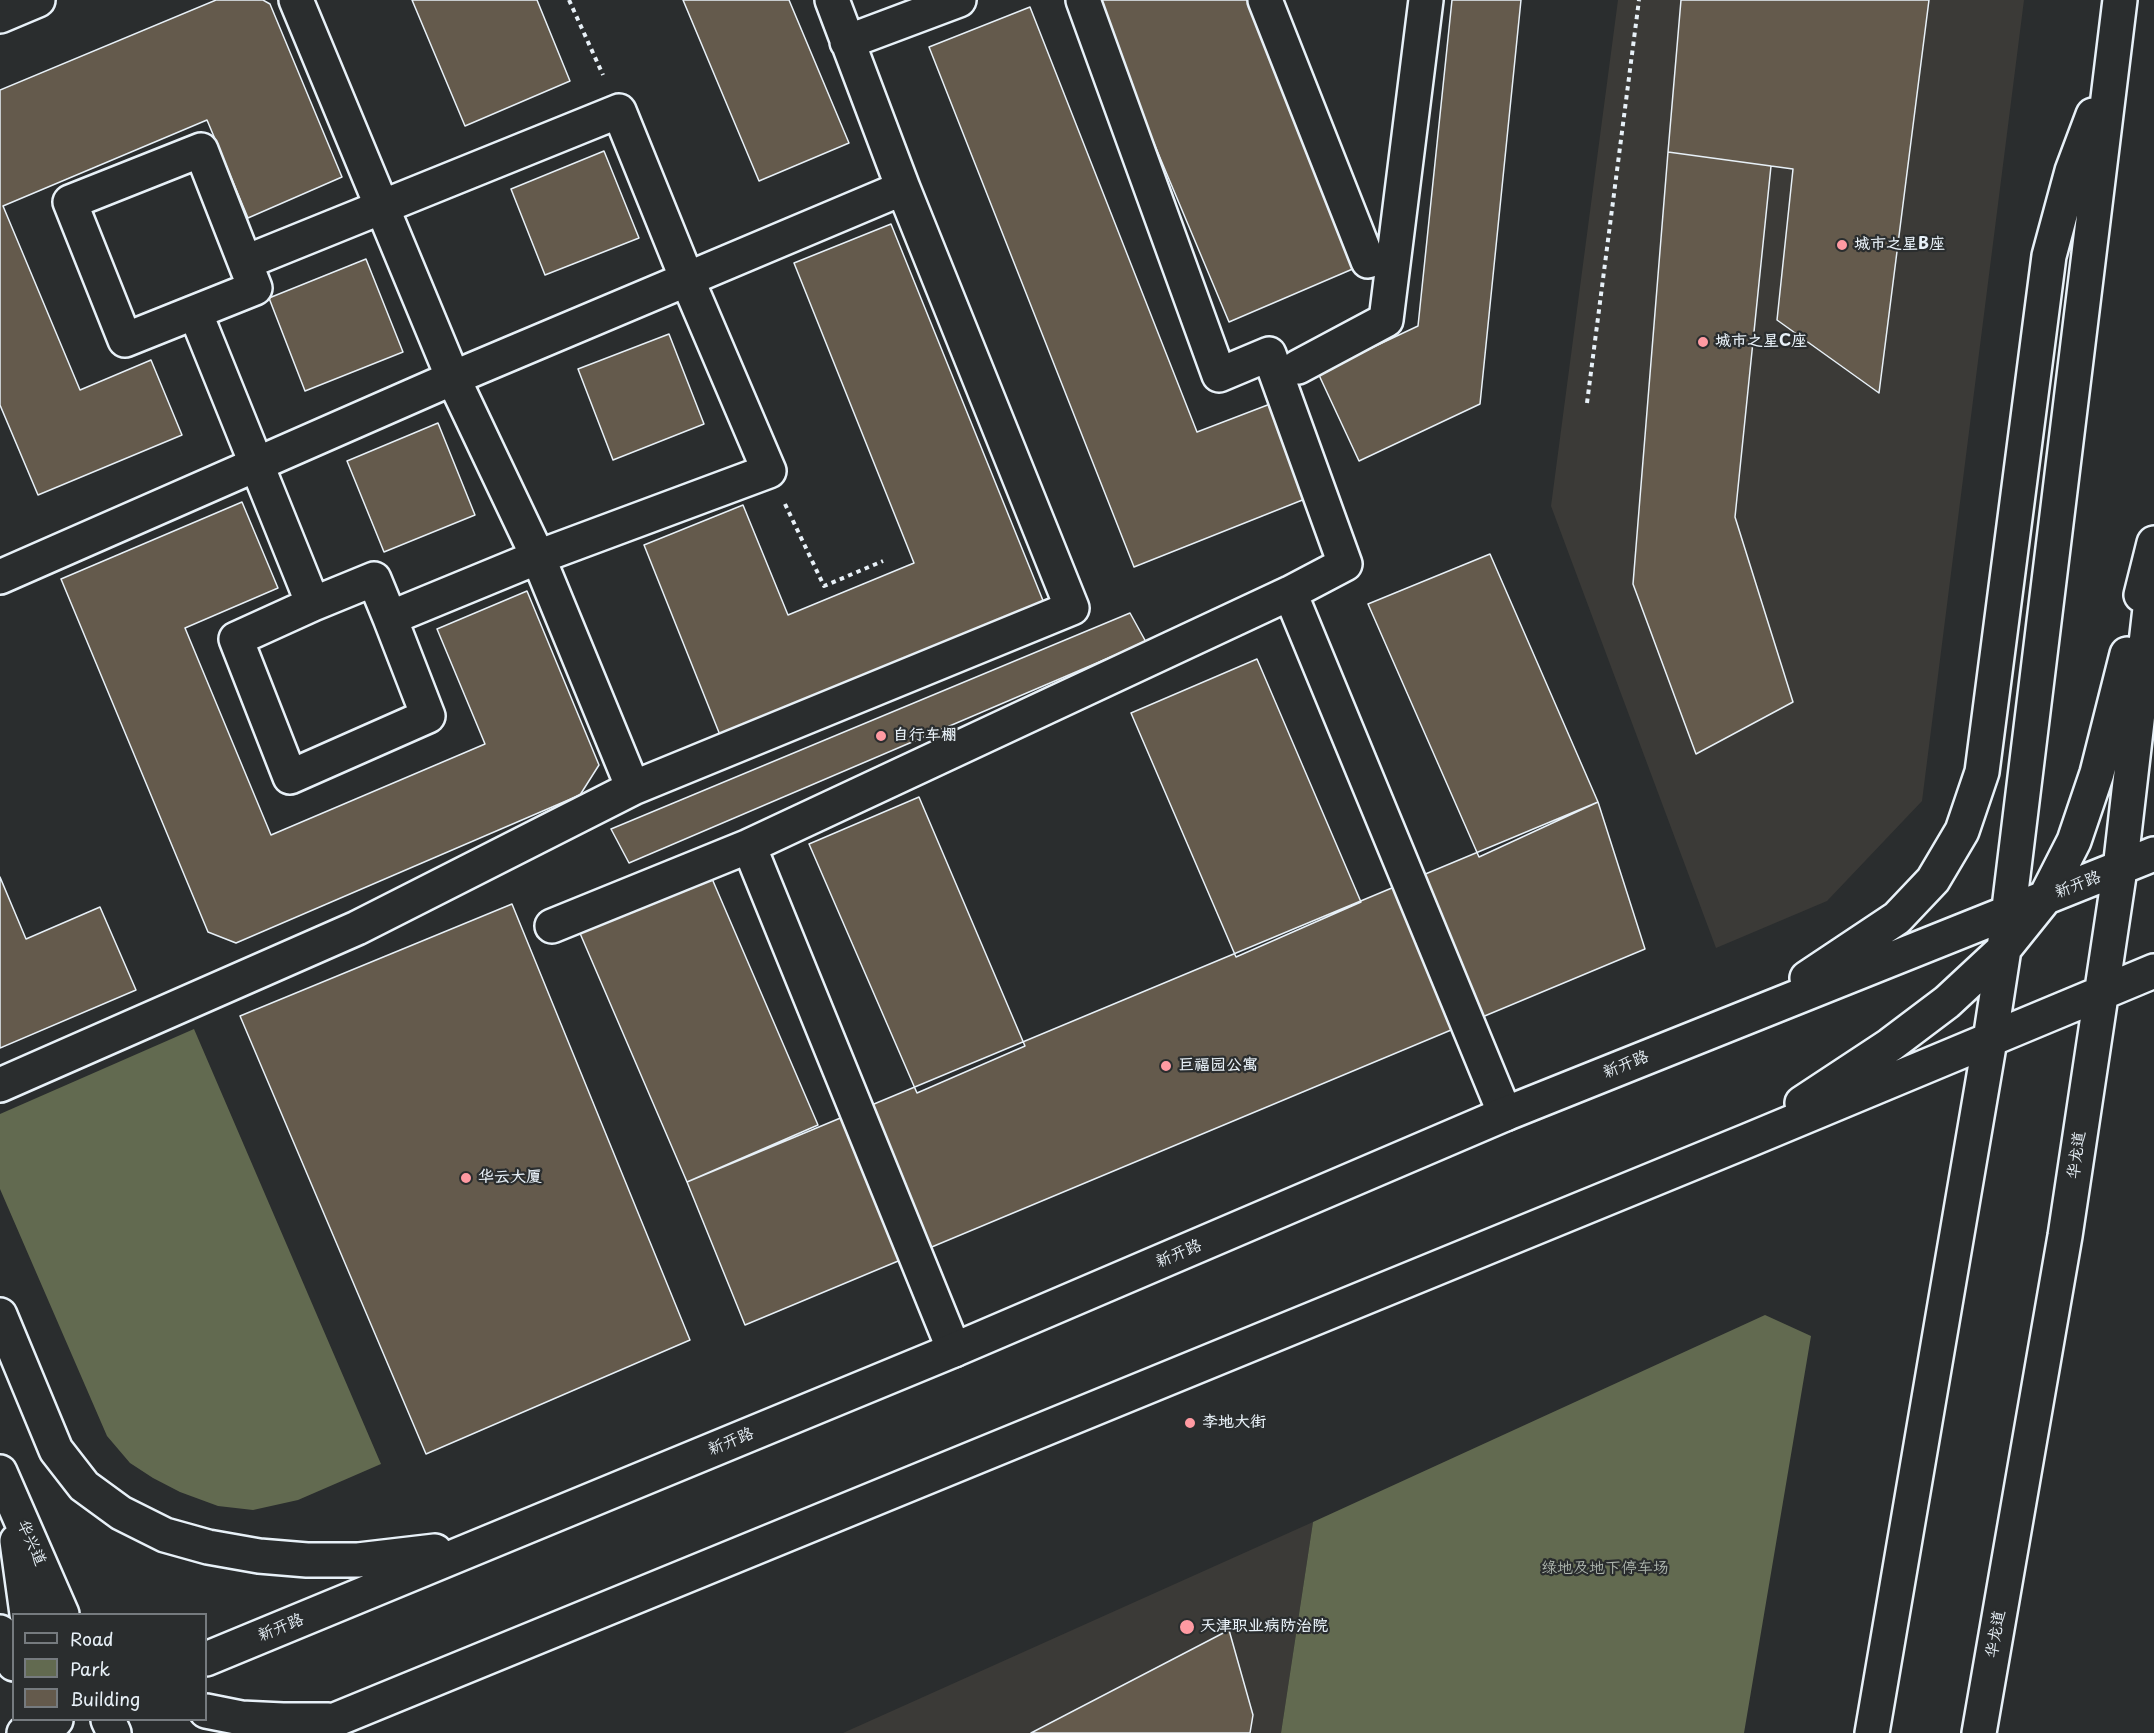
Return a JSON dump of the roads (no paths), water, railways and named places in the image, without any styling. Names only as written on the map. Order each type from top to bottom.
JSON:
[{"type":"main road","points":[[0,16],[38,0]]},
{"type":"main road","points":[[296,0],[453,378],[538,557],[633,788]]},
{"type":"main road","points":[[0,1085],[357,928],[633,788],[1072,608],[903,189],[832,0]]},
{"type":"main road","points":[[847,42],[959,0]]},
{"type":"main road","points":[[552,926],[749,846],[1290,593],[1345,564],[1269,354],[1219,375],[1083,0]]},
{"type":"main road","points":[[1265,0],[1368,261]]},
{"type":"main road","points":[[1298,367],[1386,320],[1426,0]]},
{"type":"main road","points":[[1872,1733],[2004,949],[2120,0]]},
{"type":"main road","points":[[1733,1022],[1802,981],[1896,918],[1933,880],[1962,831],[1982,772],[2049,256],[2072,171],[2112,66]]},
{"type":"main road","points":[[246,262],[619,111],[687,279],[769,471],[538,557],[390,618]]},
{"type":"main road","points":[[201,150],[255,288],[195,312],[124,340],[70,202],[201,150]]},
{"type":"main road","points":[[0,577],[453,378],[903,189]]},
{"type":"main road","points":[[195,312],[313,604]]},
{"type":"main road","points":[[1749,1140],[1817,1092],[1890,1045],[1947,1002],[2004,949],[2045,898],[2074,841],[2097,773],[2154,543]]},
{"type":"main road","name":"华龙道","points":[[1979,1733],[2065,1236],[2102,994],[2120,869],[2154,574]]},
{"type":"main road","points":[[374,579],[390,618],[428,716],[290,777],[236,639],[374,579]]},
{"type":"main road","points":[[1290,593],[1505,1114]]},
{"type":"main road","points":[[749,846],[954,1350]]},
{"type":"main road","name":"新开路","points":[[207,1659],[954,1350],[1505,1114],[2154,854]]},
{"type":"main road","points":[[303,1733],[1749,1140],[2154,971]]},
{"type":"main road","points":[[0,1315],[56,1450],[84,1486],[122,1513],[165,1535],[208,1547],[259,1556],[307,1560],[358,1560],[405,1556],[484,1544]]},
{"type":"main road","points":[[3,1479],[24,1586],[27,1613]]},
{"type":"main road","name":"华兴道","points":[[3,1479],[62,1613]]},
{"type":"main road","points":[[0,1585],[17,1613]]},
{"type":"main road","points":[[0,1632],[12,1659]]},
{"type":"main road","points":[[207,1711],[241,1718],[336,1720]]},
{"type":"place","name":"城市之星B座","points":[[1842,245]]},
{"type":"place","name":"城市之星C座","points":[[1703,342]]},
{"type":"place","name":"自行车棚","points":[[881,736]]},
{"type":"place","name":"巨福园公寓","points":[[1166,1066]]},
{"type":"place","name":"华云大厦","points":[[466,1178]]},
{"type":"place","name":"李地大街","points":[[1190,1423]]},
{"type":"place","name":"天津职业病防治院","points":[[1187,1627]]},
{"type":"park label","name":"绿地及地下停车场","points":[[1605,1569]]}]
